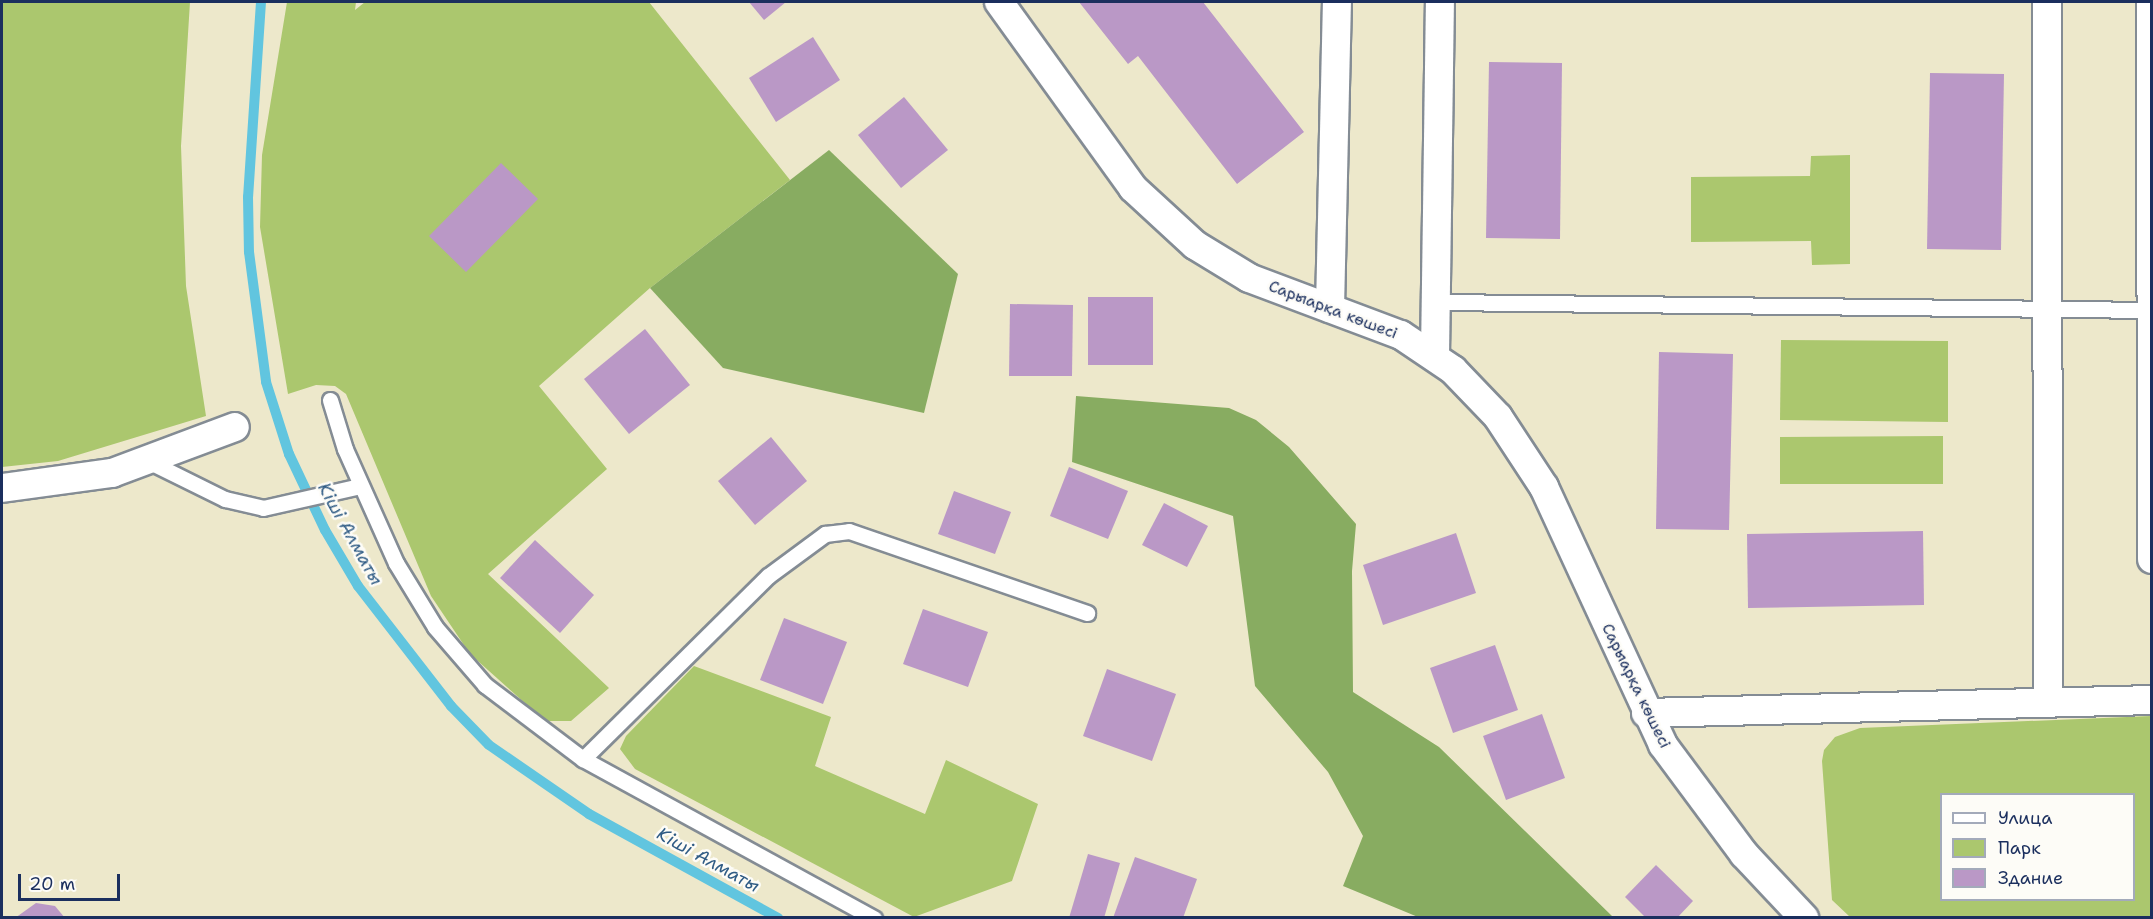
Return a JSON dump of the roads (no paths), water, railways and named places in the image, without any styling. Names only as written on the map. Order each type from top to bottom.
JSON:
[{"type":"street","name":"Сарыарқа көшесі","points":[[999,2],[1133,188],[1162,217],[1227,267],[1401,335],[1436,355],[1498,417],[1544,487],[1646,713],[1699,799],[1744,854],[1804,918]]},
{"type":"street","points":[[1330,308],[1337,2]]},
{"type":"street","points":[[1436,355],[1440,2]]},
{"type":"street","points":[[2047,2],[2048,702]]},
{"type":"street","points":[[2151,2],[2151,559]]},
{"type":"street","points":[[2,488],[112,473],[234,427]]},
{"type":"street","points":[[1646,713],[2151,700]]},
{"type":"lane","points":[[1438,302],[2151,309]]},
{"type":"lane","points":[[330,400],[360,486],[396,563],[441,634],[485,685],[584,759],[874,918]]},
{"type":"lane","points":[[148,461],[225,499],[263,508],[334,495],[360,486]]},
{"type":"lane","points":[[584,759],[768,576],[825,534],[849,531],[1087,613]]},
{"type":"waterway","name":"Кіші Алматы","points":[[261,2],[248,197],[249,252],[266,382],[289,454],[325,530],[358,586],[451,706],[489,745],[589,814],[778,918]]}]
